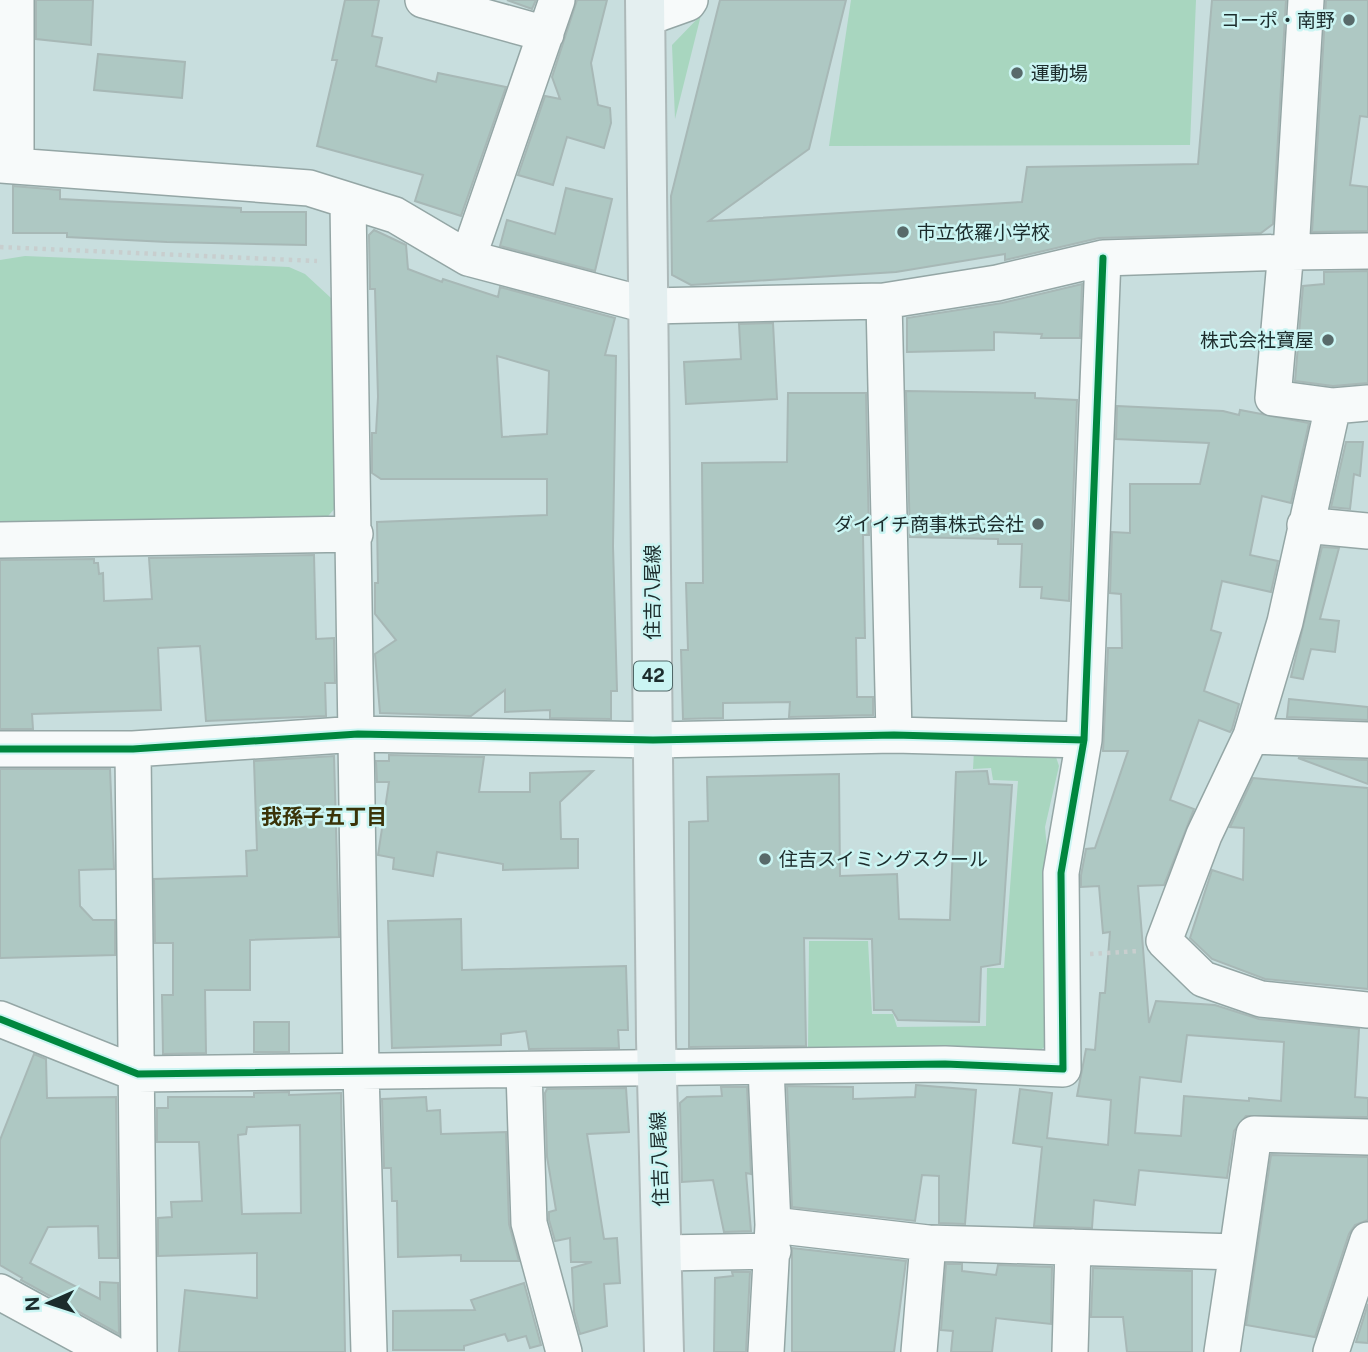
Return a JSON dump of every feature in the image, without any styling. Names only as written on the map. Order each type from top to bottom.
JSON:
[{"type":"main road","name":"住吉八尾線","points":[[645,9],[656,1067],[664,1352]]},
{"type":"street","points":[[16,0],[8,166],[309,188],[395,215],[468,258],[650,306],[884,301],[997,283],[1103,258],[1368,251]]},
{"type":"street","points":[[423,0],[546,34]]},
{"type":"street","points":[[468,258],[557,0]]},
{"type":"street","points":[[645,9],[688,3],[690,0]]},
{"type":"street","points":[[1306,0],[1291,252],[1285,261],[1273,398],[1333,406],[1368,403]]},
{"type":"street","points":[[348,202],[361,1072],[369,1352]]},
{"type":"street","points":[[0,1019],[138,1074],[524,1072],[656,1067],[766,1068],[945,1064],[1063,1069],[1061,873],[1084,740],[1103,258]]},
{"type":"street","points":[[884,301],[894,735]]},
{"type":"street","points":[[1333,406],[1284,622],[1251,736],[1203,835],[1164,941],[1203,979],[1261,999],[1368,1010]]},
{"type":"street","points":[[1305,525],[1368,531]]},
{"type":"street","points":[[0,540],[355,534]]},
{"type":"street","points":[[0,749],[133,749],[358,734],[653,740],[894,735],[1084,740]]},
{"type":"street","points":[[1251,736],[1368,740]]},
{"type":"street","points":[[133,749],[139,1352]]},
{"type":"street","points":[[766,1068],[773,1238],[766,1352]]},
{"type":"street","points":[[524,1072],[529,1223],[564,1352]]},
{"type":"street","points":[[1222,1352],[1254,1134],[1368,1137]]},
{"type":"street","points":[[663,1253],[773,1238],[1237,1252]]},
{"type":"street","points":[[1331,1352],[1368,1240]]},
{"type":"street","points":[[919,1352],[928,1243]]},
{"type":"street","points":[[1070,1352],[1073,1247]]},
{"type":"street","points":[[0,1292],[110,1352]]},
{"type":"path","points":[[0,247],[311,260],[350,267]]},
{"type":"path","points":[[1062,956],[1172,949]]},
{"type":"green space","name":"運動場","points":[[851,0],[1196,0],[1190,145],[829,146]]},
{"type":"green space","points":[[701,15],[675,119],[672,45]]},
{"type":"green space","points":[[25,256],[289,267],[305,274],[331,298],[336,507],[323,522],[0,528],[0,260]]},
{"type":"green space","points":[[974,751],[1055,754],[1059,766],[1045,827],[1054,926],[1052,1041],[1033,1056],[808,1051],[809,941],[868,941],[872,1014],[893,1014],[897,1027],[986,1026],[987,968],[1004,968],[1018,781],[993,780],[991,768],[973,769]]},
{"type":"building","points":[[36,0],[93,0],[91,45],[36,39]]},
{"type":"building","points":[[345,0],[379,0],[372,36],[382,38],[376,66],[436,82],[438,73],[506,87],[461,216],[415,201],[423,175],[317,146],[337,60],[332,60]]},
{"type":"building","points":[[507,0],[536,0],[532,9]]},
{"type":"building","points":[[577,0],[607,0],[591,63],[598,105],[610,108],[611,123],[604,148],[567,137],[553,185],[518,175],[545,96],[560,99],[552,77]]},
{"type":"building","name":"市立依羅小学校","points":[[720,0],[846,0],[809,149],[709,221],[1022,202],[1027,167],[1198,164],[1212,0],[1286,0],[1273,224],[1261,233],[1099,238],[1005,260],[1005,254],[896,272],[691,285],[672,275],[671,196]]},
{"type":"building","points":[[1326,0],[1368,0],[1368,117],[1360,116],[1350,185],[1368,187],[1368,231],[1312,232]]},
{"type":"building","points":[[98,54],[185,62],[182,98],[94,90]]},
{"type":"building","points":[[13,186],[60,190],[60,199],[241,208],[241,212],[306,212],[306,245],[167,242],[67,237],[67,233],[13,233]]},
{"type":"building","points":[[566,188],[612,199],[595,271],[500,246],[507,220],[555,234]]},
{"type":"building","points":[[374,230],[406,245],[408,269],[442,282],[443,279],[498,297],[500,287],[615,318],[605,355],[616,356],[613,546],[617,691],[611,691],[611,719],[550,718],[550,710],[505,712],[505,690],[471,716],[380,713],[375,654],[396,640],[375,614],[375,583],[378,583],[377,522],[547,515],[547,479],[381,479],[372,473],[372,433],[376,433],[378,397],[375,289],[370,289],[369,235]],"holes":[[[497,356],[549,371],[547,434],[502,437]]]},
{"type":"building","name":"株式会社寶屋","points":[[1368,271],[1368,383],[1333,386],[1295,381],[1303,286],[1324,284],[1324,272]]},
{"type":"building","points":[[1082,284],[1080,338],[1041,338],[1042,334],[994,332],[994,350],[907,352],[907,318],[1002,303]]},
{"type":"building","points":[[773,323],[777,399],[686,404],[684,362],[741,359],[739,324]]},
{"type":"building","points":[[906,391],[1035,393],[1035,398],[1077,400],[1069,601],[1041,598],[1042,587],[1020,587],[1022,544],[998,544],[998,539],[910,537]]},
{"type":"building","points":[[788,393],[866,393],[869,535],[863,535],[865,638],[856,638],[857,697],[873,697],[873,715],[789,717],[790,702],[723,703],[723,718],[683,719],[681,650],[688,650],[686,583],[703,583],[702,463],[787,462]]},
{"type":"building","points":[[1117,406],[1223,411],[1239,415],[1240,410],[1309,423],[1291,503],[1262,496],[1250,555],[1278,561],[1271,592],[1222,581],[1211,630],[1221,633],[1204,691],[1239,704],[1232,729],[1230,732],[1199,720],[1170,800],[1194,809],[1164,885],[1138,886],[1149,1023],[1156,1001],[1215,1005],[1259,1019],[1359,1029],[1355,1097],[1368,1098],[1368,1117],[1246,1116],[1234,1131],[1227,1178],[1139,1170],[1135,1205],[1094,1200],[1092,1228],[1034,1226],[1042,1147],[1013,1143],[1020,1089],[1052,1093],[1047,1138],[1108,1145],[1111,1100],[1077,1096],[1086,1049],[1095,1050],[1100,993],[1105,993],[1110,932],[1103,933],[1099,886],[1081,887],[1081,875],[1086,849],[1095,848],[1128,751],[1103,751],[1108,648],[1122,648],[1121,594],[1110,593],[1112,532],[1130,533],[1130,484],[1200,484],[1209,443],[1116,439]],"holes":[[[1187,1035],[1284,1042],[1281,1101],[1184,1096],[1181,1136],[1135,1133],[1140,1077],[1181,1082]]]},
{"type":"building","points":[[1346,442],[1363,442],[1360,476],[1354,474],[1350,509],[1331,507]]},
{"type":"building","points":[[1322,547],[1339,548],[1320,619],[1339,621],[1335,652],[1311,649],[1303,679],[1291,677]]},
{"type":"building","points":[[314,555],[316,639],[334,638],[335,683],[325,683],[326,716],[206,721],[200,646],[158,648],[161,710],[32,714],[33,729],[0,729],[0,560],[94,559],[94,563],[98,563],[99,574],[103,573],[104,601],[152,599],[149,558]]},
{"type":"building","points":[[1289,699],[1368,707],[1368,720],[1287,717]]},
{"type":"building","points":[[389,755],[484,757],[479,792],[530,792],[530,773],[593,771],[560,802],[561,839],[578,839],[578,868],[503,870],[503,864],[437,852],[433,876],[393,869],[394,858],[378,855],[389,782],[377,782],[376,761],[389,761]]},
{"type":"building","points":[[334,756],[339,937],[250,940],[250,990],[205,990],[206,1053],[163,1054],[162,995],[173,995],[173,943],[155,943],[154,879],[247,876],[246,851],[257,850],[254,761]]},
{"type":"building","points":[[1298,758],[1368,760],[1368,784]]},
{"type":"building","points":[[0,769],[110,769],[114,869],[79,870],[80,906],[93,920],[115,920],[115,955],[0,958]]},
{"type":"building","points":[[987,771],[989,784],[1012,785],[1000,964],[981,967],[979,1022],[898,1020],[892,1010],[874,1010],[872,939],[804,938],[806,1046],[689,1047],[689,822],[708,821],[707,777],[839,774],[840,876],[897,874],[899,919],[950,920],[956,772]]},
{"type":"building","points":[[1253,778],[1368,788],[1368,989],[1265,979],[1212,959],[1190,938],[1212,870],[1243,880],[1244,828],[1230,827]]},
{"type":"building","points":[[461,919],[462,970],[626,966],[628,1030],[618,1030],[619,1048],[529,1049],[526,1031],[501,1034],[501,1045],[392,1048],[388,921]]},
{"type":"building","points":[[254,1022],[289,1022],[289,1052],[254,1052]]},
{"type":"building","points":[[34,1054],[46,1059],[47,1098],[116,1097],[118,1258],[99,1258],[98,1226],[48,1227],[30,1263],[100,1299],[100,1282],[118,1283],[119,1334],[21,1280],[22,1278],[0,1265],[0,1140]]},
{"type":"building","points":[[916,1085],[976,1090],[965,1224],[939,1223],[939,1176],[922,1175],[915,1221],[792,1207],[787,1086],[853,1087],[853,1099],[915,1097]]},
{"type":"building","points":[[721,1087],[747,1087],[751,1174],[746,1173],[751,1231],[724,1232],[713,1180],[682,1182],[680,1103],[687,1097],[722,1096]]},
{"type":"building","points":[[626,1088],[629,1132],[587,1134],[604,1239],[617,1238],[620,1283],[604,1284],[607,1326],[580,1334],[574,1312],[572,1268],[592,1262],[571,1262],[570,1238],[555,1241],[549,1220],[549,1212],[556,1210],[547,1157],[545,1093],[547,1089]]},
{"type":"building","points":[[254,1093],[341,1093],[345,1352],[179,1352],[185,1290],[257,1298],[257,1253],[158,1256],[158,1218],[172,1217],[171,1202],[202,1201],[199,1142],[157,1142],[157,1108],[168,1108],[168,1097],[254,1097]],"holes":[[[300,1125],[301,1213],[242,1214],[238,1135],[246,1134],[247,1127]]]},
{"type":"building","points":[[426,1097],[427,1111],[440,1110],[441,1134],[506,1132],[509,1224],[519,1261],[461,1261],[461,1255],[398,1257],[397,1201],[392,1201],[391,1168],[384,1168],[382,1099]]},
{"type":"building","points":[[1271,1155],[1368,1157],[1368,1220],[1355,1225],[1349,1234],[1315,1337],[1246,1325]]},
{"type":"building","points":[[792,1248],[906,1261],[894,1352],[792,1352]]},
{"type":"building","points":[[946,1264],[962,1264],[962,1271],[996,1275],[998,1265],[1052,1267],[1051,1324],[996,1318],[992,1352],[951,1352],[953,1331],[941,1330]]},
{"type":"building","points":[[1093,1268],[1192,1271],[1192,1352],[1127,1352],[1123,1317],[1091,1317]]},
{"type":"building","points":[[732,1272],[750,1272],[746,1352],[714,1352],[715,1278],[733,1276]]},
{"type":"building","points":[[524,1283],[541,1345],[530,1348],[526,1336],[508,1341],[505,1334],[464,1346],[464,1350],[393,1350],[393,1311],[475,1310],[471,1300]]},
{"type":"building","points":[[1368,1304],[1368,1343],[1356,1342]]},
{"type":"cycle path","points":[[0,749],[133,749],[358,734],[653,740],[894,735],[1084,740],[1103,258]]},
{"type":"cycle path","points":[[0,1019],[138,1074],[945,1064],[1063,1069],[1061,873],[1084,740]]},
{"type":"place","name":"コーポ・南野","points":[[1349,20]]},
{"type":"place","name":"運動場","points":[[1017,73]]},
{"type":"place","name":"市立依羅小学校","points":[[903,232]]},
{"type":"place","name":"株式会社寶屋","points":[[1328,340]]},
{"type":"place","name":"ダイイチ商事株式会社","points":[[1038,524]]},
{"type":"place","name":"住吉スイミングスクール","points":[[765,859]]},
{"type":"district","name":"我孫子五丁目","points":[[324,817]]}]
